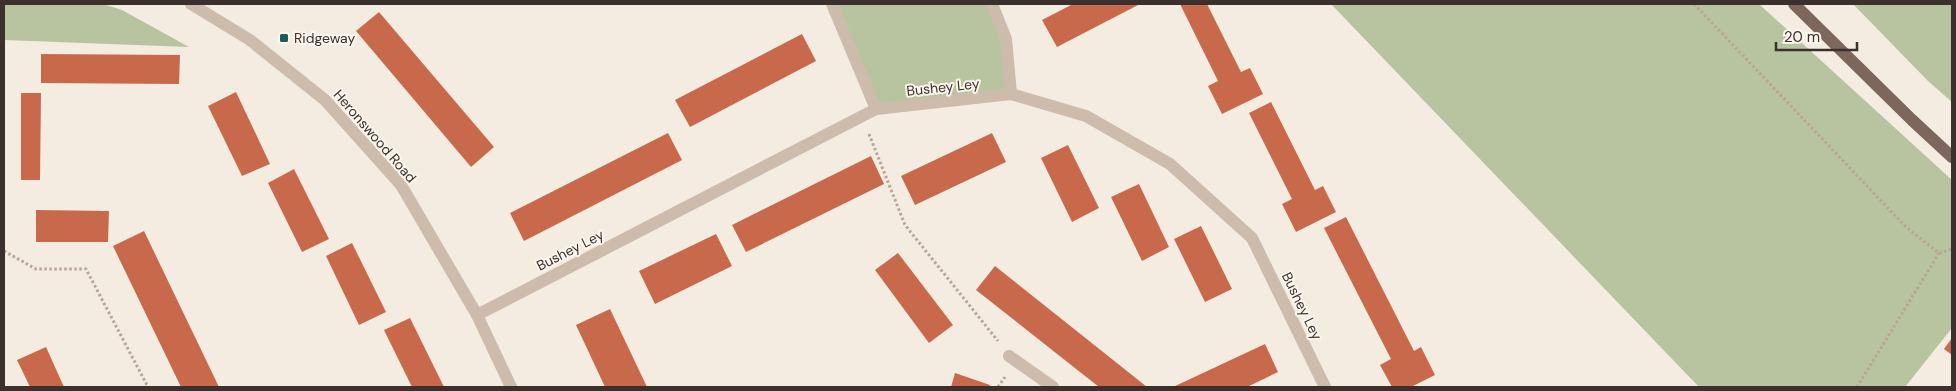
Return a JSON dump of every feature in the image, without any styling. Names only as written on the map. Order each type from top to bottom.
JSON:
[{"type":"main road","points":[[1794,4],[1952,157]]},
{"type":"street","name":"Heronswood Road","points":[[191,4],[250,40],[325,100],[401,185],[477,315],[511,387]]},
{"type":"street","points":[[832,4],[876,109]]},
{"type":"street","points":[[992,4],[1006,39],[1011,94]]},
{"type":"street","name":"Bushey Ley","points":[[477,315],[876,109],[1011,94],[1086,116],[1170,164],[1252,238],[1324,387]]},
{"type":"street","points":[[1009,356],[1053,387]]},
{"type":"path","points":[[1694,4],[1906,226],[1939,253]]},
{"type":"path","points":[[862,116],[905,225],[1009,356]]},
{"type":"path","points":[[1857,387],[1939,253],[1952,249]]},
{"type":"path","points":[[4,251],[36,269],[86,269],[148,387]]},
{"type":"green space","points":[[4,4],[103,4],[122,10],[189,47],[4,40]]},
{"type":"green space","points":[[832,4],[992,4],[1006,39],[1011,94],[876,109]]},
{"type":"green space","points":[[1331,4],[1759,4],[1952,180],[1952,328],[1905,387],[1699,387]]},
{"type":"green space","points":[[1853,4],[1952,4],[1952,102],[1928,81]]},
{"type":"building","points":[[1073,4],[1140,4],[1057,47],[1042,20]]},
{"type":"building","points":[[1180,4],[1207,4],[1241,72],[1250,68],[1263,94],[1222,114],[1208,86],[1218,81]]},
{"type":"building","points":[[379,12],[494,147],[471,167],[356,31]]},
{"type":"building","points":[[802,34],[816,61],[690,127],[675,100]]},
{"type":"building","points":[[41,54],[180,55],[179,84],[41,83]]},
{"type":"building","points":[[236,92],[270,164],[242,176],[208,106]]},
{"type":"building","points":[[21,93],[41,93],[40,180],[21,180]]},
{"type":"building","points":[[1271,102],[1315,190],[1323,186],[1336,212],[1296,232],[1282,204],[1292,199],[1249,113]]},
{"type":"building","points":[[668,133],[682,160],[524,241],[510,213]]},
{"type":"building","points":[[992,133],[1006,162],[915,205],[901,176]]},
{"type":"building","points":[[1068,145],[1099,208],[1072,222],[1041,158]]},
{"type":"building","points":[[871,156],[884,184],[746,252],[732,225]]},
{"type":"building","points":[[294,169],[329,239],[302,252],[268,183]]},
{"type":"building","points":[[1139,184],[1169,247],[1142,261],[1111,197]]},
{"type":"building","points":[[36,210],[109,211],[108,242],[36,242]]},
{"type":"building","points":[[1346,217],[1414,351],[1421,347],[1435,375],[1411,387],[1392,387],[1380,365],[1391,359],[1324,228]]},
{"type":"building","points":[[1201,226],[1232,289],[1205,302],[1174,239]]},
{"type":"building","points":[[144,231],[219,387],[181,387],[113,246]]},
{"type":"building","points":[[716,234],[732,266],[655,304],[639,271]]},
{"type":"building","points":[[352,243],[386,312],[359,325],[326,256]]},
{"type":"building","points":[[898,253],[953,325],[929,343],[875,270]]},
{"type":"building","points":[[995,266],[1147,387],[1099,387],[976,290]]},
{"type":"building","points":[[610,309],[647,387],[605,387],[576,325]]},
{"type":"building","points":[[410,318],[444,387],[412,387],[384,330]]},
{"type":"building","points":[[1952,338],[1952,355],[1944,349]]},
{"type":"building","points":[[1265,344],[1278,372],[1247,387],[1173,387]]},
{"type":"building","points":[[46,347],[64,387],[30,387],[17,360]]},
{"type":"building","points":[[955,373],[990,385],[989,387],[951,387]]},
{"type":"place","name":"Ridgeway","points":[[284,38]]}]
